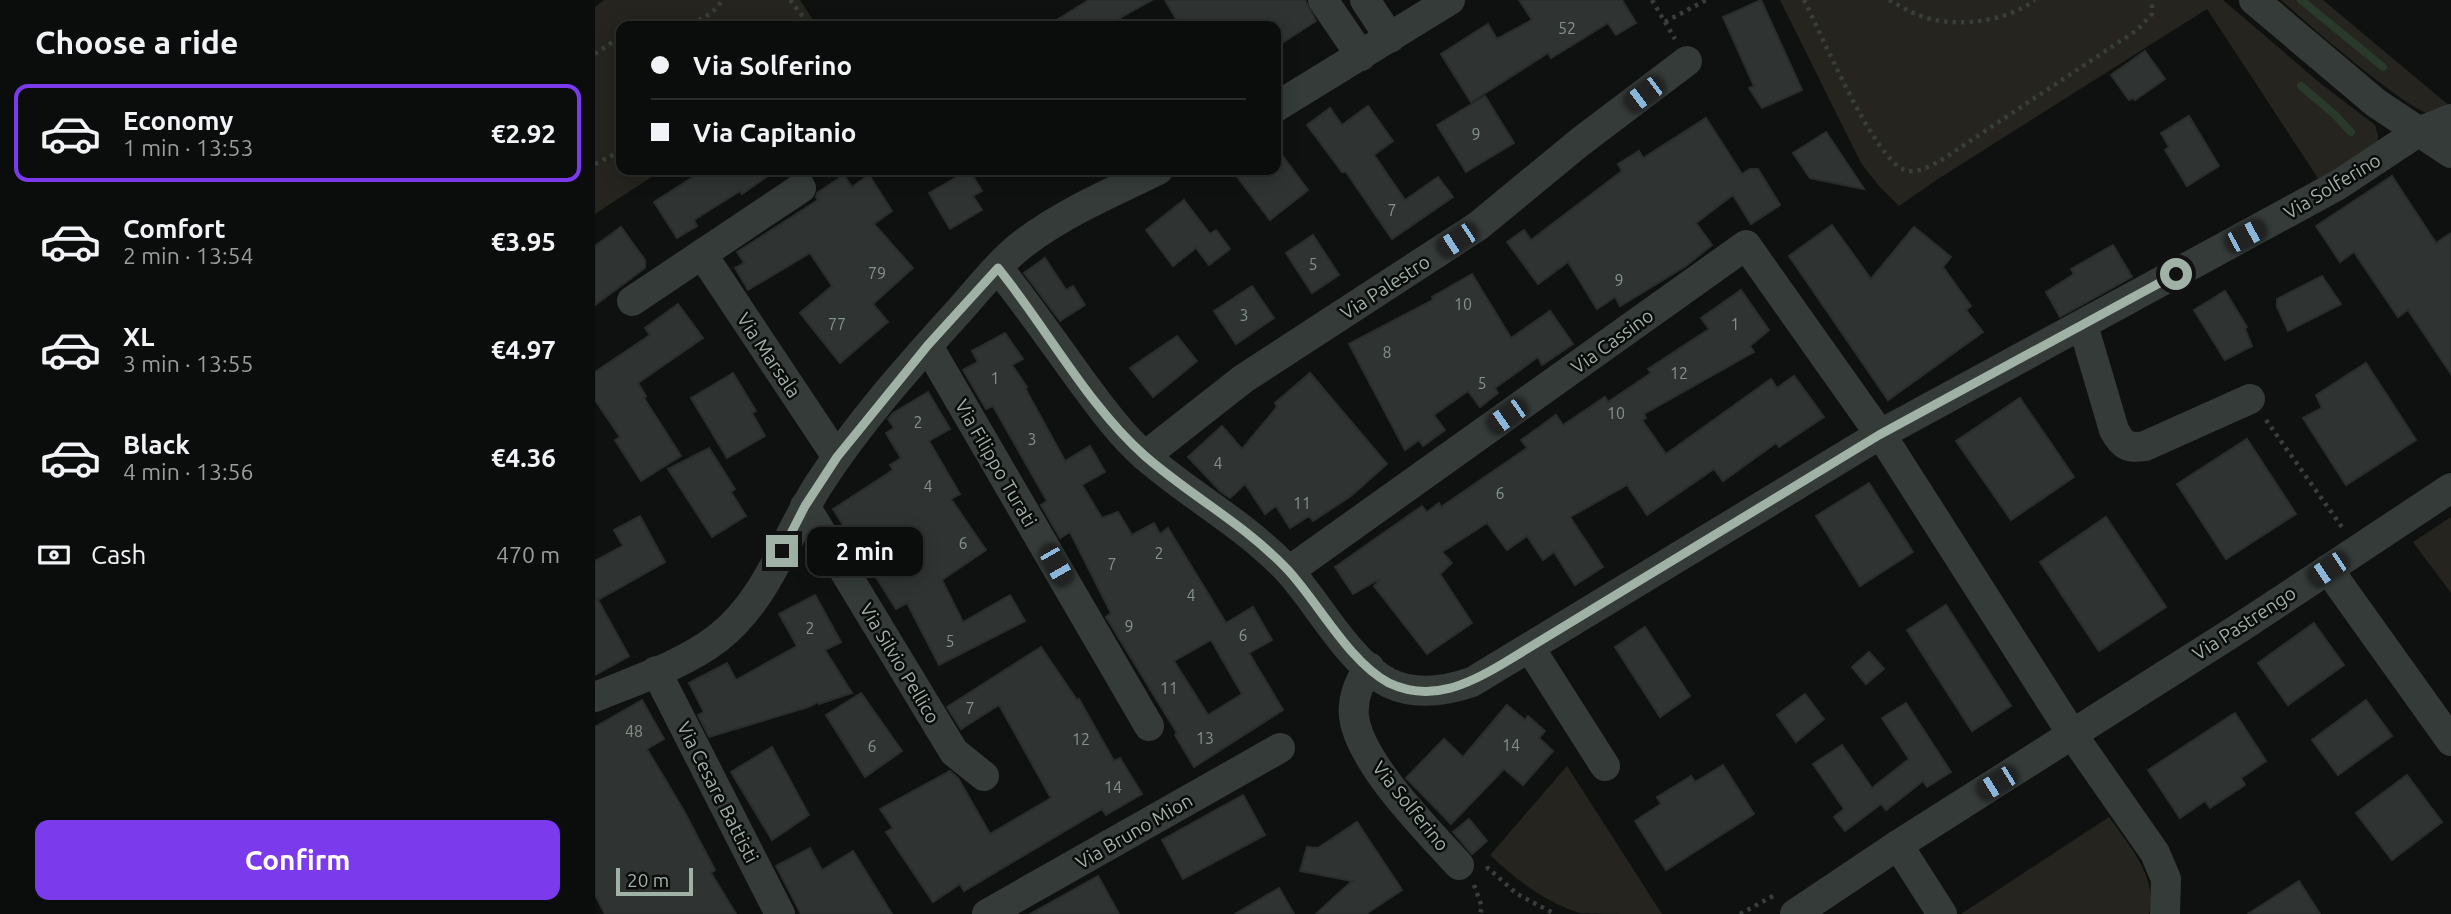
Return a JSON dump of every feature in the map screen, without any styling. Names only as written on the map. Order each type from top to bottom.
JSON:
[{"type":"street","points":[[1324,0],[1361,57]]},
{"type":"street","points":[[1365,0],[1390,38]]},
{"type":"street","points":[[1281,104],[1450,0]]},
{"type":"street","points":[[2254,0],[2341,75],[2451,153]]},
{"type":"street","name":"Via Palestro","points":[[1145,456],[1243,379],[1478,226],[1580,142],[1687,61]]},
{"type":"street","name":"Via Solferino","points":[[998,268],[1098,403],[1145,456],[1234,521],[1289,571],[1352,652],[1369,667],[1389,683],[1429,692],[1472,682],[1879,435],[2338,185],[2418,132],[2451,119]]},
{"type":"street","points":[[595,697],[697,652],[738,620],[771,574],[805,506],[837,457],[928,345],[998,268],[1023,244],[1060,219],[1148,175]]},
{"type":"street","points":[[632,301],[801,188]]},
{"type":"street","name":"Via Cassino","points":[[1289,571],[1746,245],[1879,435]]},
{"type":"street","name":"Via Marsala","points":[[702,254],[837,457]]},
{"type":"street","points":[[2083,325],[2114,430],[2120,442],[2131,448],[2145,446],[2251,399]]},
{"type":"street","name":"Via Filippo Turati","points":[[928,345],[1149,726]]},
{"type":"street","points":[[1879,435],[2072,734],[2155,853],[2166,879],[2165,914]]},
{"type":"street","name":"Via Pastrengo","points":[[1787,903],[1898,845],[2451,488]]},
{"type":"street","name":"Via Silvio Pellico","points":[[805,506],[954,752],[984,776]]},
{"type":"street","points":[[2328,569],[2451,741]]},
{"type":"street","points":[[1530,648],[1605,766]]},
{"type":"street","name":"Via Solferino","points":[[1369,667],[1357,688],[1354,717],[1359,735],[1379,772],[1470,870]]},
{"type":"street","name":"Via Cesare Battisti","points":[[656,671],[780,914]]},
{"type":"street","name":"Via Bruno Mion","points":[[987,914],[1280,748]]},
{"type":"street","points":[[1898,845],[1942,914]]},
{"type":"path","points":[[697,21],[707,17],[722,0]]},
{"type":"path","points":[[790,0],[806,21]]},
{"type":"path","points":[[1652,0],[1687,61]]},
{"type":"path","points":[[1665,22],[1706,0]]},
{"type":"path","points":[[1804,0],[1862,117],[1897,165],[1905,170],[1916,170],[1940,160],[2137,30],[2152,14],[2150,0]]},
{"type":"path","points":[[1889,0],[1934,20],[1953,21],[2008,15],[2035,0]]},
{"type":"path","points":[[595,54],[616,39]]},
{"type":"path","points":[[595,164],[616,154]]},
{"type":"path","points":[[2251,399],[2344,530]]},
{"type":"path","points":[[1470,870],[1488,868],[1517,894],[1555,914]]},
{"type":"path","points":[[1740,914],[1787,903]]},
{"type":"shaded area","points":[[604,0],[800,0],[814,21],[616,21],[616,175],[654,175],[595,214],[595,7]]},
{"type":"shaded area","points":[[1780,0],[2223,0],[2320,83],[2375,125],[2378,145],[2323,186],[2207,9],[1899,206],[1861,163]]},
{"type":"shaded area","points":[[2281,0],[2323,0],[2451,107],[2431,114],[2419,110],[2356,64]]},
{"type":"shaded area","points":[[2451,517],[2451,593],[2413,542]]},
{"type":"shaded area","points":[[1567,766],[1662,914],[1580,913],[1567,909],[1532,889],[1490,855]]},
{"type":"shaded area","points":[[2109,817],[2133,850],[2146,874],[2151,900],[2149,914],[1961,914]]},
{"type":"building","points":[[1089,0],[1152,0],[1120,18],[1122,21],[1055,21]]},
{"type":"building","points":[[1165,0],[1305,0],[1316,21],[1281,44],[1281,21],[1177,21]]},
{"type":"building","points":[[1519,0],[1622,0],[1636,23],[1616,35],[1608,23],[1551,58],[1548,53],[1471,102],[1441,54],[1488,24],[1497,39],[1532,20]]},
{"type":"building","points":[[1761,0],[1802,90],[1762,108],[1749,88],[1754,86],[1723,17]]},
{"type":"building","points":[[2145,51],[2165,79],[2135,100],[2129,100],[2111,75]]},
{"type":"building","points":[[1485,96],[1514,143],[1466,172],[1437,125]]},
{"type":"building","points":[[1368,106],[1393,141],[1374,155],[1405,200],[1438,177],[1453,197],[1392,239],[1346,172],[1342,172],[1307,125],[1330,108],[1342,125]]},
{"type":"building","points":[[2189,116],[2219,166],[2187,186],[2165,150],[2169,147],[2161,133]]},
{"type":"building","points":[[1706,118],[1742,174],[1750,169],[1758,169],[1780,205],[1751,224],[1733,195],[1696,223],[1712,245],[1686,266],[1620,306],[1615,297],[1597,309],[1568,262],[1538,284],[1507,242],[1524,230],[1531,240],[1622,171],[1618,164],[1639,151],[1643,158]]},
{"type":"building","points":[[1826,132],[1864,189],[1810,178],[1793,153]]},
{"type":"building","points":[[1281,154],[1308,190],[1270,220],[1236,175],[1281,175]]},
{"type":"building","points":[[696,175],[769,175],[742,194],[740,191],[694,220],[697,226],[677,238],[654,202]]},
{"type":"building","points":[[844,175],[852,187],[869,175],[892,211],[874,224],[913,268],[873,304],[888,322],[840,363],[800,313],[832,286],[810,253],[748,290],[735,268],[744,263],[737,252],[818,200],[817,193]]},
{"type":"building","points":[[960,175],[972,175],[982,191],[973,196],[982,210],[950,229],[929,193]]},
{"type":"building","points":[[2392,176],[2436,243],[2451,233],[2451,374],[2408,310],[2398,317],[2354,252],[2340,262],[2316,226]]},
{"type":"building","points":[[1184,200],[1210,234],[1216,230],[1230,249],[1209,265],[1196,248],[1173,266],[1146,230]]},
{"type":"building","points":[[1832,225],[1871,279],[1914,227],[1951,257],[1943,267],[1971,306],[1966,310],[1983,332],[1888,400],[1789,256]]},
{"type":"building","points":[[621,227],[645,260],[645,268],[595,305],[595,246]]},
{"type":"building","points":[[1313,235],[1339,275],[1312,293],[1286,253]]},
{"type":"building","points":[[2113,245],[2132,277],[2060,317],[2046,292],[2074,274],[2071,269]]},
{"type":"building","points":[[1045,258],[1066,290],[1073,286],[1085,305],[1060,321],[1024,273]]},
{"type":"building","points":[[1472,274],[1511,338],[1550,311],[1573,344],[1542,365],[1538,357],[1495,388],[1498,393],[1480,407],[1468,391],[1434,415],[1445,430],[1423,446],[1419,440],[1405,450],[1349,344],[1433,300],[1432,297]]},
{"type":"building","points":[[2322,276],[2341,304],[2288,331],[2277,307],[2277,299]]},
{"type":"building","points":[[1252,286],[1274,318],[1236,344],[1214,311]]},
{"type":"building","points":[[1741,290],[1769,330],[1750,346],[1754,352],[1644,414],[1646,418],[1642,420],[1666,454],[1771,379],[1777,388],[1794,376],[1824,417],[1779,447],[1776,443],[1723,481],[1714,469],[1647,515],[1627,485],[1570,517],[1603,567],[1575,585],[1554,552],[1543,560],[1527,536],[1507,550],[1487,523],[1442,552],[1452,563],[1440,574],[1472,623],[1427,654],[1374,586],[1381,578],[1353,594],[1335,567],[1422,506],[1427,512],[1439,503],[1441,507],[1527,448],[1521,440],[1556,415],[1563,425],[1605,397],[1608,402],[1651,373],[1648,369],[1709,329],[1701,318]]},
{"type":"building","points":[[2225,291],[2247,327],[2245,329],[2252,346],[2225,360],[2194,310]]},
{"type":"building","points":[[678,304],[703,338],[638,383],[646,396],[644,398],[681,456],[641,481],[615,440],[620,437],[595,400],[595,372],[650,335],[645,328]]},
{"type":"building","points":[[1005,333],[1023,359],[1012,365],[1027,387],[1025,388],[1065,461],[1090,446],[1105,472],[1082,485],[1102,518],[1118,512],[1132,535],[1154,523],[1160,534],[1168,528],[1226,623],[1253,607],[1272,640],[1249,653],[1283,710],[1194,767],[1175,735],[1177,733],[1106,617],[1111,613],[1070,532],[1060,538],[1041,505],[1047,501],[993,406],[986,409],[963,370],[978,362],[972,351]],"holes":[[[1211,640],[1242,694],[1208,715],[1174,661]]]},
{"type":"building","points":[[1177,336],[1197,361],[1153,397],[1130,368]]},
{"type":"building","points":[[2366,363],[2416,440],[2346,485],[2303,418],[2322,408],[2316,395]]},
{"type":"building","points":[[733,373],[756,411],[752,413],[765,436],[727,458],[691,398]]},
{"type":"building","points":[[1310,373],[1387,464],[1351,496],[1313,521],[1309,516],[1290,528],[1276,506],[1265,514],[1245,484],[1230,498],[1188,457],[1222,426],[1242,449],[1277,407],[1275,403]]},
{"type":"building","points":[[928,392],[950,429],[929,441],[960,494],[951,499],[986,550],[942,580],[963,622],[1010,595],[1025,621],[939,665],[907,603],[896,609],[833,509],[893,470],[890,465],[901,458],[886,433],[894,428],[888,419],[893,413]]},
{"type":"building","points":[[2020,398],[2074,477],[2011,520],[1956,441]]},
{"type":"building","points":[[2247,439],[2296,514],[2226,559],[2177,484]]},
{"type":"building","points":[[709,448],[735,489],[731,492],[746,516],[712,537],[668,469]]},
{"type":"building","points":[[1869,483],[1913,552],[1860,586],[1816,516]]},
{"type":"building","points":[[640,516],[665,562],[598,600],[629,656],[595,675],[595,561],[623,546],[614,530]]},
{"type":"building","points":[[2106,517],[2166,607],[2099,651],[2040,562]]},
{"type":"building","points":[[815,595],[841,642],[825,650],[852,693],[709,737],[698,715],[704,712],[689,683],[727,663],[736,680],[797,646],[779,614]]},
{"type":"building","points":[[1946,605],[2011,706],[1972,731],[1907,630]]},
{"type":"building","points":[[2314,623],[2344,665],[2288,705],[2258,663]]},
{"type":"building","points":[[1645,627],[1690,696],[1660,717],[1615,647]]},
{"type":"building","points":[[1041,647],[1077,700],[1079,699],[1114,761],[1120,758],[1142,794],[1106,815],[1102,809],[964,891],[960,884],[933,902],[886,832],[893,828],[880,809],[950,771],[958,778],[990,834],[1051,798],[999,705],[961,729],[947,707]]},
{"type":"building","points":[[1869,652],[1884,669],[1866,684],[1852,667]]},
{"type":"building","points":[[861,693],[902,751],[865,777],[826,715]]},
{"type":"building","points":[[1805,694],[1824,719],[1796,742],[1777,715]]},
{"type":"building","points":[[642,700],[664,739],[647,749],[684,811],[715,870],[711,873],[736,914],[605,914],[595,895],[595,727]]},
{"type":"building","points":[[2366,700],[2392,736],[2338,775],[2312,740]]},
{"type":"building","points":[[1906,703],[1951,772],[1927,787],[1923,781],[1886,810],[1881,804],[1845,831],[1834,817],[1844,809],[1813,764],[1842,745],[1872,788],[1909,759],[1882,718]]},
{"type":"building","points":[[1507,705],[1525,720],[1528,716],[1545,731],[1539,738],[1553,751],[1523,785],[1504,769],[1451,824],[1406,778],[1444,739],[1463,757]]},
{"type":"building","points":[[2235,713],[2266,761],[2241,778],[2245,785],[2210,808],[2205,801],[2180,818],[2148,770]]},
{"type":"building","points":[[772,747],[809,815],[772,840],[731,772]]},
{"type":"building","points":[[1723,765],[1754,814],[1666,870],[1635,821],[1661,804],[1657,797],[1691,776],[1695,782]]},
{"type":"building","points":[[2407,775],[2442,822],[2392,860],[2356,813]]},
{"type":"building","points":[[1243,795],[1265,835],[1183,879],[1162,840]]},
{"type":"building","points":[[1469,819],[1487,841],[1472,854],[1453,832]]},
{"type":"building","points":[[1357,822],[1402,890],[1366,914],[1316,914],[1352,881],[1300,871],[1307,847],[1318,848]]},
{"type":"building","points":[[810,848],[822,870],[853,851],[892,914],[801,914],[776,866]]},
{"type":"building","points":[[1098,876],[1119,914],[1030,914]]},
{"type":"building","points":[[2299,881],[2320,914],[2248,914]]},
{"type":"building","points":[[1279,888],[1294,914],[1235,914]]},
{"type":"waterway","points":[[2301,0],[2383,67]]},
{"type":"waterway","points":[[2301,86],[2351,132]]},
{"type":"route","points":[[782,551],[805,506],[837,457],[928,345],[998,268],[1119,429],[1145,456],[1263,545],[1289,571],[1352,652],[1389,683],[1429,692],[1454,688],[1472,682],[1504,663],[1879,435],[2176,274]]}]
